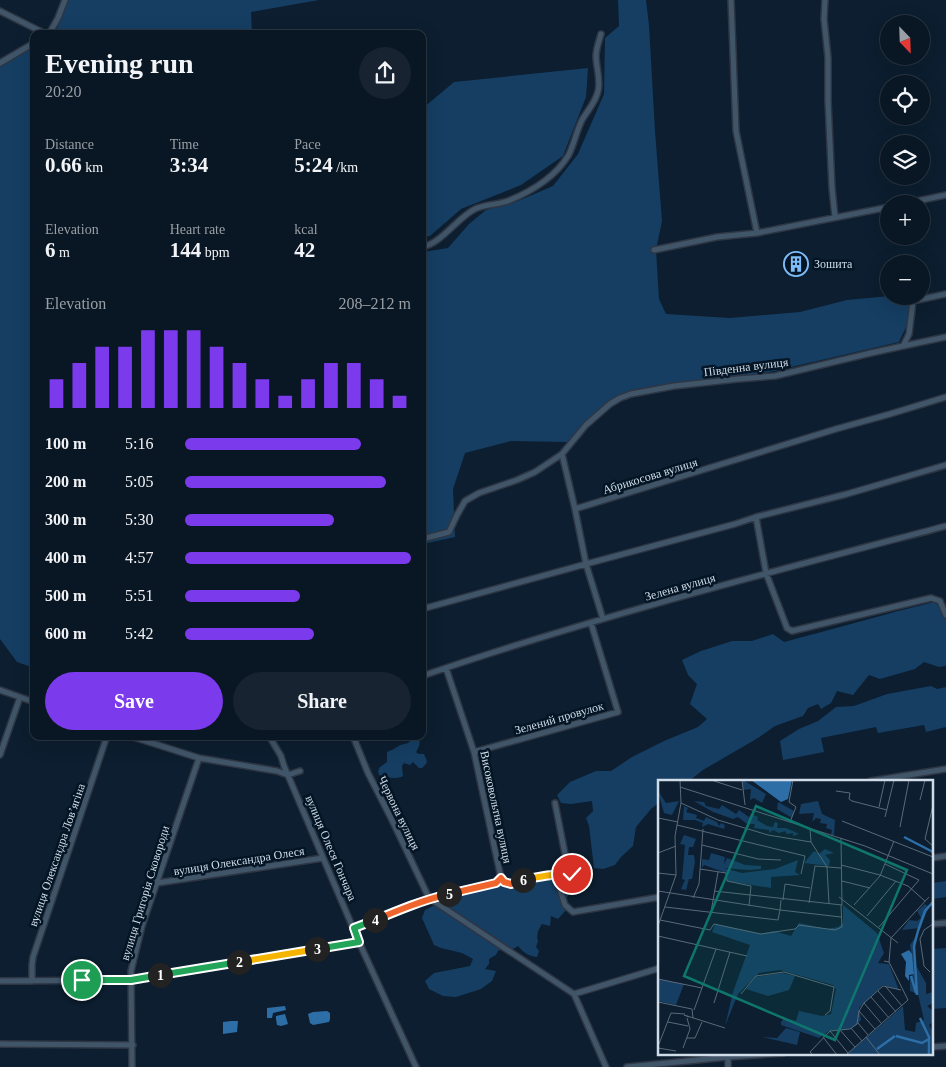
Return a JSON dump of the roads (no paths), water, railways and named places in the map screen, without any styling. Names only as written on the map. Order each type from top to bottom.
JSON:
[{"type":"street","points":[[50,30],[58,18],[65,0]]},
{"type":"street","points":[[731,0],[736,131],[757,233]]},
{"type":"street","points":[[825,0],[824,19],[828,58],[828,101],[835,217]]},
{"type":"street","points":[[0,11],[40,30]]},
{"type":"street","points":[[426,246],[471,211],[481,206],[504,202],[520,196],[546,179],[562,164],[568,156],[582,120],[598,90],[596,54],[601,34]]},
{"type":"street","points":[[0,63],[30,45]]},
{"type":"street","points":[[930,198],[946,195]]},
{"type":"street","points":[[654,250],[717,237],[757,233],[880,209]]},
{"type":"street","points":[[903,346],[908,334],[913,301],[946,294]]},
{"type":"street","name":"Південна вулиця","points":[[562,454],[586,425],[610,404],[632,394],[674,386],[775,376],[870,353],[946,338]]},
{"type":"street","name":"Абрикосова вулиця","points":[[576,509],[946,397]]},
{"type":"street","points":[[426,538],[449,532],[465,501],[472,496],[517,480],[534,472],[562,454],[576,509],[586,564],[603,620]]},
{"type":"street","points":[[426,608],[756,517],[847,494],[946,464]]},
{"type":"street","points":[[756,517],[766,573],[788,628],[792,631],[930,598],[940,601],[946,616]]},
{"type":"street","name":"Зелена вулиця","points":[[426,675],[591,623],[766,573],[946,526]]},
{"type":"street","name":"Зелений провулок","points":[[474,752],[618,712],[591,623]]},
{"type":"street","name":"Високовольтна вулиця","points":[[354,928],[428,898],[496,883],[501,878],[474,752],[446,668]]},
{"type":"street","points":[[0,690],[30,701]]},
{"type":"street","points":[[0,755],[20,697]]},
{"type":"street","name":"вулиця Олександра Ловʼягіна","points":[[32,981],[33,957],[106,740]]},
{"type":"street","points":[[143,740],[199,758],[277,771],[288,775],[300,771]]},
{"type":"street","points":[[271,740],[281,756],[288,775]]},
{"type":"street","name":"Червона вулиця","points":[[354,740],[428,898]]},
{"type":"street","name":"вулиця Григорія Сковороди","points":[[132,1067],[131,970],[142,926],[199,758]]},
{"type":"street","points":[[277,771],[282,770],[284,766]]},
{"type":"street","points":[[877,780],[946,769]]},
{"type":"street","name":"вулиця Олеся Гончара","points":[[288,775],[359,942],[416,1067]]},
{"type":"street","points":[[501,878],[504,882],[511,884],[540,876],[555,874],[566,876],[572,874],[567,864],[555,803]]},
{"type":"street","name":"вулиця Олександра Олеся","points":[[157,883],[323,858]]},
{"type":"street","points":[[555,874],[565,905],[573,912],[658,897]]},
{"type":"street","points":[[428,898],[574,994],[606,1067]]},
{"type":"street","points":[[0,981],[131,980],[359,942]]},
{"type":"street","points":[[574,994],[658,969]]},
{"type":"street","points":[[0,1044],[133,1045]]},
{"type":"street","points":[[627,1067],[778,1054]]},
{"type":"street","points":[[728,1057],[728,1067]]},
{"type":"place","name":"Зошита","points":[[796,264]]}]
